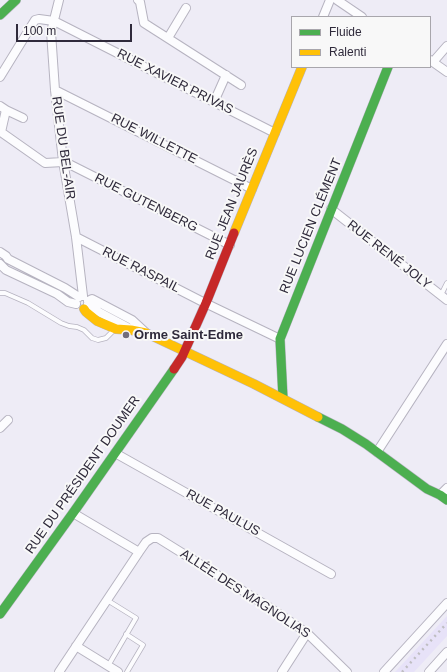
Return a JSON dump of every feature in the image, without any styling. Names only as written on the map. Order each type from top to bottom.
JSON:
[{"type":"street","points":[[0,15],[16,0]]},
{"type":"street","name":"RUE DU BEL-AIR","points":[[59,0],[51,32],[55,90],[63,162],[76,237],[82,301]]},
{"type":"street","points":[[138,0],[140,2],[144,23],[241,85]]},
{"type":"street","points":[[322,16],[330,0]]},
{"type":"street","points":[[336,0],[360,16]]},
{"type":"street","points":[[168,38],[186,8]]},
{"type":"street","points":[[0,77],[35,20],[39,19],[54,21]]},
{"type":"street","name":"RUE XAVIER PRIVAS","points":[[54,21],[275,133]]},
{"type":"street","points":[[447,46],[432,61],[447,72]]},
{"type":"street","name":"RUE JEAN JAURÈS","points":[[186,351],[302,68]]},
{"type":"street","name":"RUE LUCIEN CLÉMENT","points":[[283,398],[280,339],[388,68]]},
{"type":"street","points":[[214,102],[226,75]]},
{"type":"street","name":"RUE WILLETTE","points":[[55,90],[252,189]]},
{"type":"street","points":[[23,118],[3,108],[1,132],[45,163],[63,162]]},
{"type":"street","name":"RUE GUTENBERG","points":[[63,162],[230,245]]},
{"type":"street","name":"RUE RENÉ JOLY","points":[[331,209],[444,298]]},
{"type":"street","name":"RUE RASPAIL","points":[[76,237],[280,339]]},
{"type":"street","points":[[0,252],[8,259],[65,288],[99,312],[131,330]]},
{"type":"street","points":[[2,267],[57,294],[82,301],[92,299],[132,320],[146,333]]},
{"type":"street","points":[[82,301],[86,312],[97,321],[116,329],[146,333],[186,351],[283,398],[342,429],[366,444],[427,489],[444,498],[447,488]]},
{"type":"street","points":[[377,452],[447,344]]},
{"type":"street","name":"RUE DU PRÉSIDENT DOUMER","points":[[0,614],[73,513],[186,351]]},
{"type":"street","points":[[0,428],[8,420]]},
{"type":"street","name":"RUE PAULUS","points":[[115,453],[331,574]]},
{"type":"street","points":[[58,672],[139,552],[73,513]]},
{"type":"street","name":"ALLÉE DES MAGNOLIAS","points":[[139,552],[146,542],[152,538],[158,538],[272,609],[307,633],[347,672]]},
{"type":"street","points":[[384,672],[447,603]]},
{"type":"street","points":[[282,672],[307,633]]},
{"type":"street","points":[[76,646],[118,672]]},
{"type":"street","points":[[429,672],[447,652]]},
{"type":"lane","points":[[444,298],[447,283]]},
{"type":"lane","points":[[0,293],[5,293],[28,303],[61,323],[84,330],[92,338],[98,340],[106,338],[116,329]]},
{"type":"lane","points":[[107,600],[136,618],[108,666]]},
{"type":"lane","points":[[126,634],[143,645],[127,672]]},
{"type":"shaded area","points":[[447,616],[447,636],[414,672],[395,672]]},
{"type":"railway","points":[[402,672],[447,623]]},
{"type":"traffic: fast","points":[[0,15],[16,0]]},
{"type":"traffic: fast","points":[[283,398],[280,339],[388,68]]},
{"type":"traffic: fast","points":[[0,614],[174,369]]},
{"type":"traffic: fast","points":[[318,417],[342,429],[366,444],[427,489],[447,500]]},
{"type":"traffic: slow","points":[[234,233],[302,68]]},
{"type":"traffic: slow","points":[[84,309],[97,321],[116,329],[146,333],[254,384],[318,417]]},
{"type":"traffic: jam","points":[[174,369],[182,357],[206,303],[234,233]]},
{"type":"place","name":"Orme Saint-Edme","points":[[126,335]]}]
